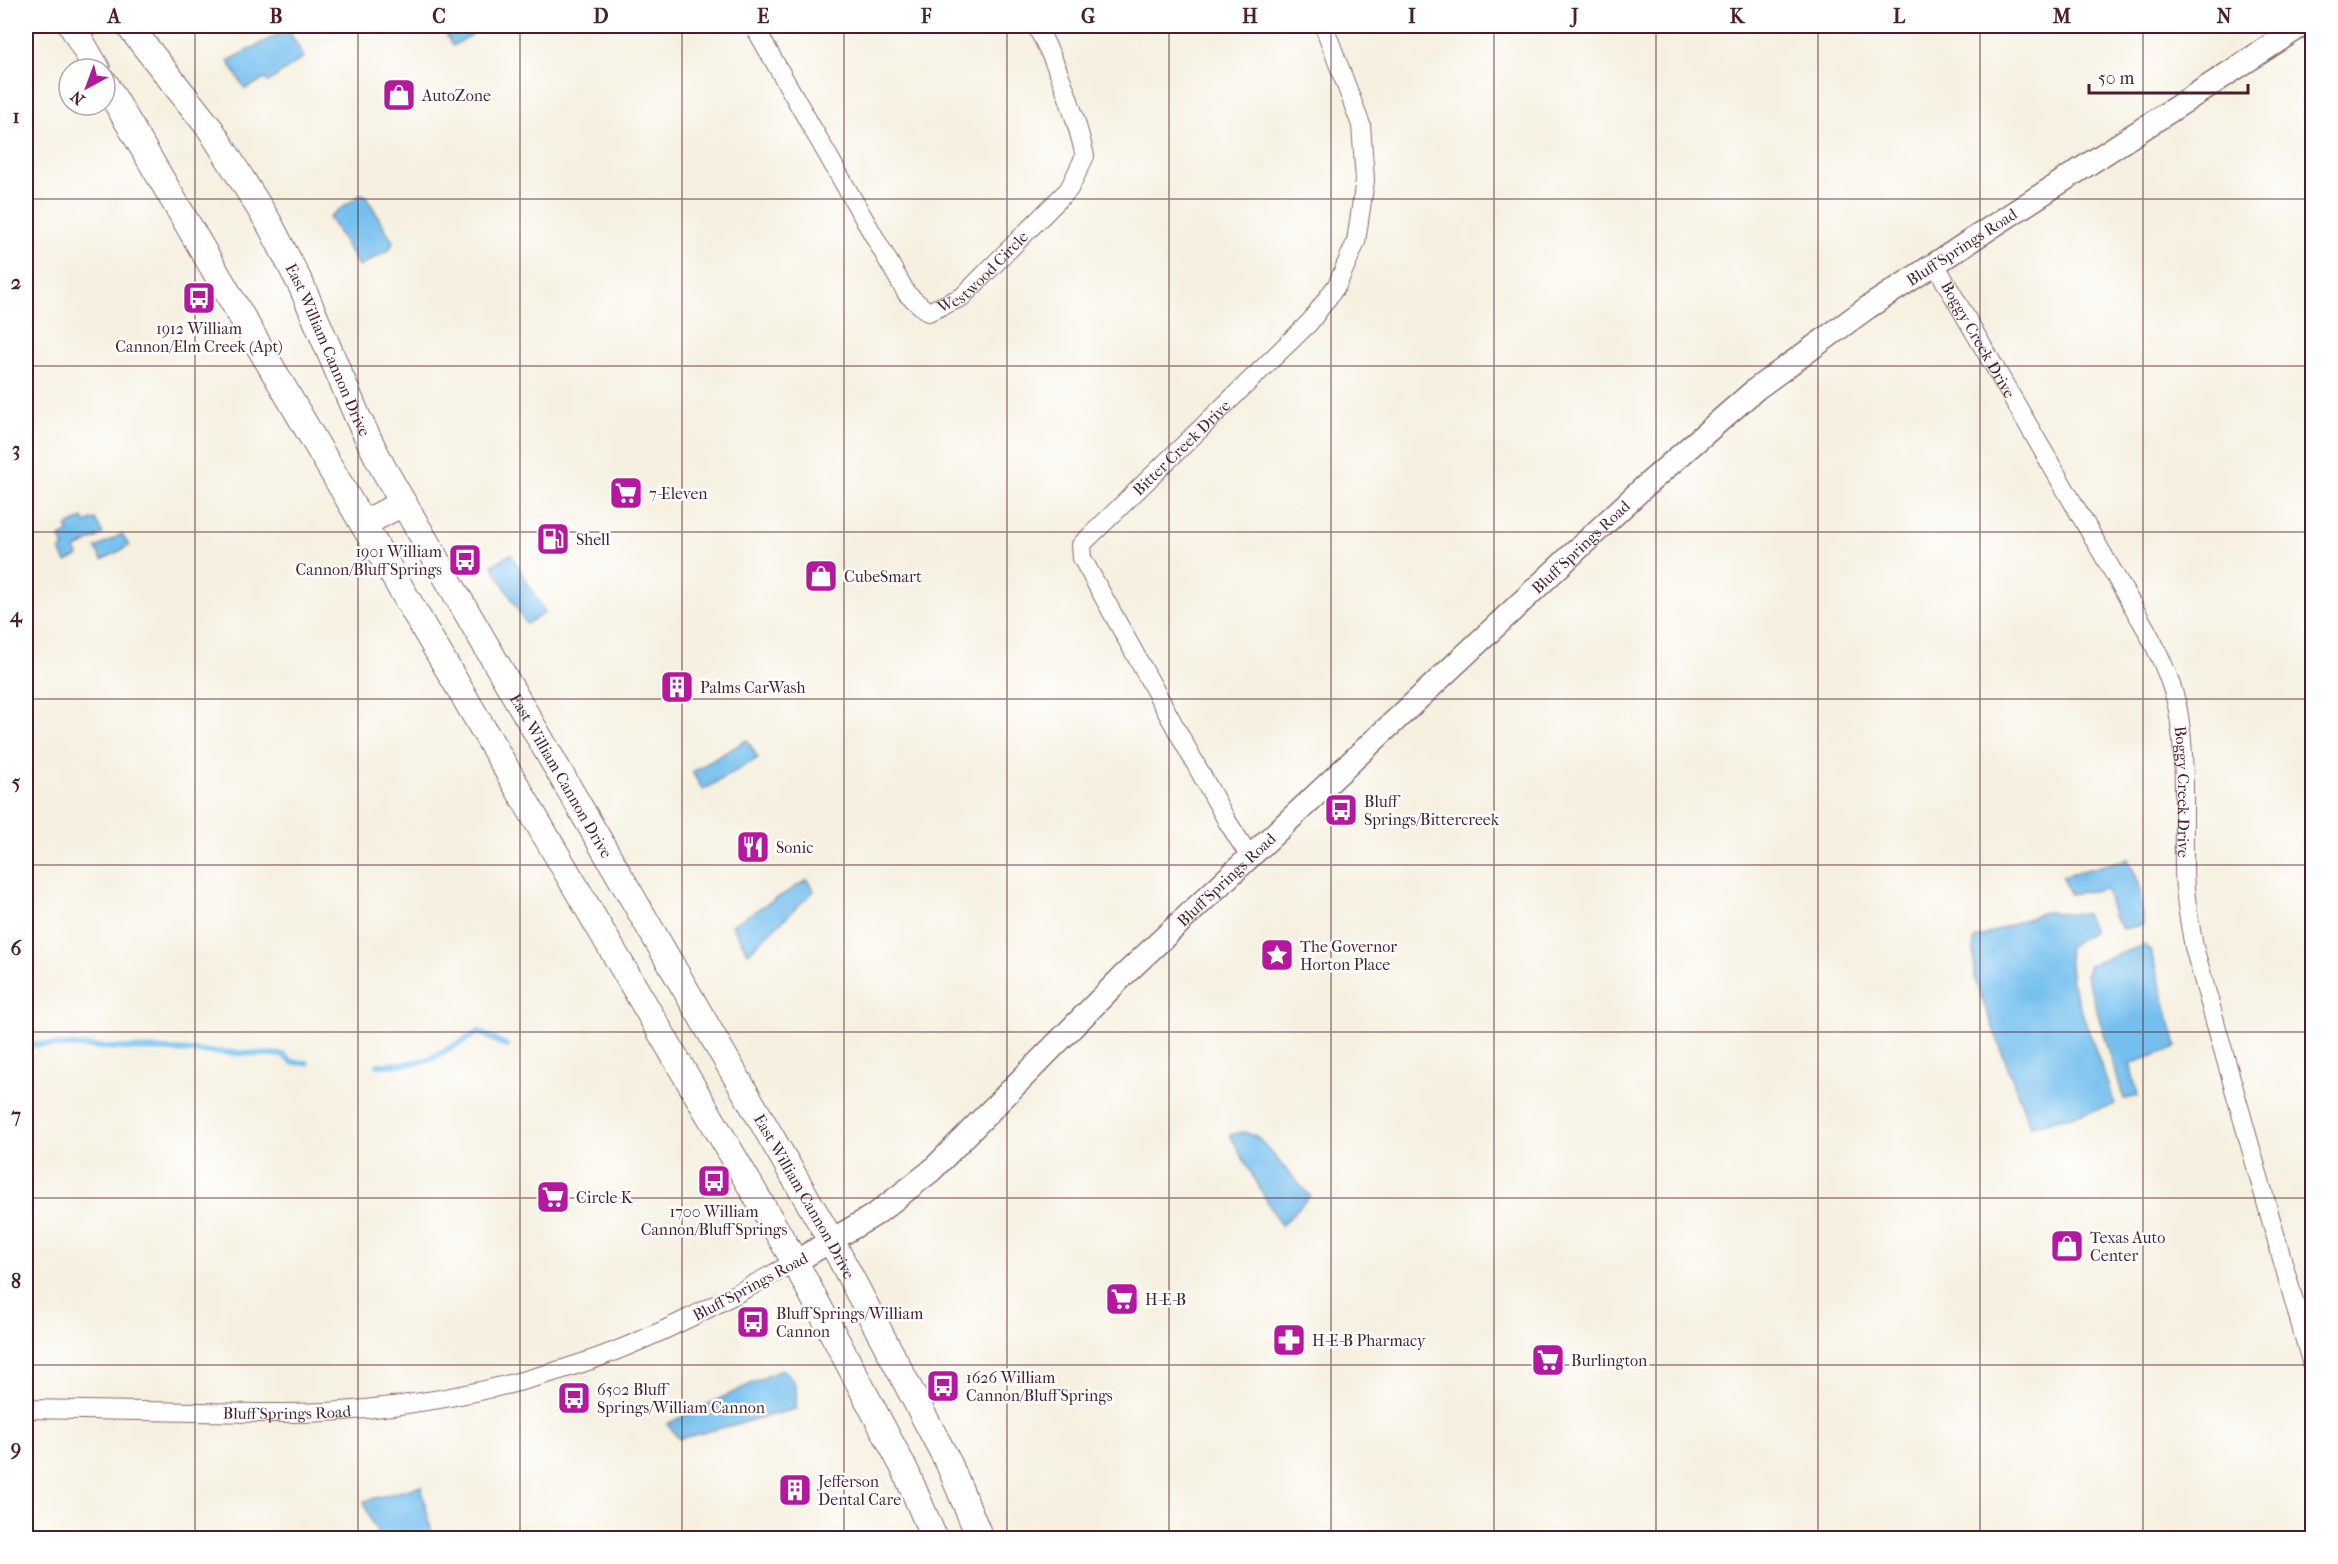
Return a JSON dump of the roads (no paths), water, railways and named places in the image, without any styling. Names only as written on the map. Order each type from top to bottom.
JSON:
[{"type":"main road","points":[[72,26],[90,57]]},
{"type":"main road","name":"East William Cannon Drive","points":[[129,26],[211,130],[269,223],[306,295],[358,418],[403,504],[832,1242],[949,1464],[980,1539]]},
{"type":"main road","points":[[117,104],[795,1262],[897,1454],[926,1515],[933,1539]]},
{"type":"main road","points":[[363,524],[403,504]]},
{"type":"street","name":"Westwood Circle","points":[[754,26],[907,294],[928,312],[962,297],[1069,189],[1085,156],[1073,108],[1046,43],[1036,26]]},
{"type":"street","name":"Bitter Creek Drive","points":[[1250,857],[1227,821],[1082,558],[1081,545],[1310,322],[1337,285],[1356,242],[1365,180],[1361,125],[1324,26]]},
{"type":"street","name":"Bluff Springs Road","points":[[26,1409],[312,1412],[364,1409],[459,1395],[563,1369],[609,1353],[687,1319],[832,1242],[876,1214],[931,1172],[1115,984],[1699,437],[1756,389],[1811,348],[1935,264],[2301,26]]},
{"type":"street","name":"Boggy Creek Drive","points":[[1935,264],[2146,629],[2161,657],[2171,683],[2178,709],[2182,747],[2184,868],[2187,913],[2194,947],[2313,1365]]},
{"type":"water","points":[[441,26],[468,26],[473,34],[453,46]]},
{"type":"water","points":[[288,29],[304,57],[268,82],[265,79],[245,89],[228,61]]},
{"type":"water","points":[[362,194],[366,196],[393,242],[390,249],[359,267],[329,217]]},
{"type":"water","points":[[83,518],[85,523],[95,519],[103,534],[75,549],[78,556],[66,562],[60,550],[64,547],[60,537],[69,532],[66,527]]},
{"type":"water","points":[[122,534],[129,546],[102,560],[96,548]]},
{"type":"water","points":[[511,554],[545,613],[526,624],[492,565]]},
{"type":"water","points":[[747,740],[758,758],[703,790],[692,772]]},
{"type":"water","points":[[2128,859],[2139,883],[2143,925],[2122,929],[2113,915],[2106,889],[2070,894],[2062,876]]},
{"type":"water","points":[[807,880],[814,891],[748,953],[732,925]]},
{"type":"water","points":[[2044,912],[2085,914],[2093,931],[2068,947],[2072,984],[2115,1105],[2030,1126],[1975,980],[1974,939]]},
{"type":"water","points":[[2144,945],[2151,951],[2177,1047],[2130,1064],[2138,1096],[2124,1099],[2086,975],[2089,965]]},
{"type":"water","points":[[1243,1132],[1256,1136],[1310,1196],[1281,1226],[1230,1135]]},
{"type":"water","points":[[782,1369],[794,1382],[796,1409],[679,1439],[667,1424]]},
{"type":"water","points":[[421,1486],[433,1538],[381,1538],[371,1521],[364,1501]]},
{"type":"waterway","points":[[378,1065],[428,1060],[479,1032],[507,1046]]},
{"type":"waterway","points":[[26,1044],[283,1055],[292,1062],[307,1063]]},
{"type":"place","name":"AutoZone","points":[[399,95]]},
{"type":"place","name":"1912 William Cannon/Elm Creek (Apt)","points":[[199,298]]},
{"type":"place","name":"7-Eleven","points":[[626,493]]},
{"type":"place","name":"Shell","points":[[553,539]]},
{"type":"place","name":"1901 William Cannon/Bluff Springs","points":[[465,560]]},
{"type":"place","name":"CubeSmart","points":[[821,576]]},
{"type":"place","name":"Palms CarWash","points":[[677,687]]},
{"type":"place","name":"Bluff Springs/Bittercreek","points":[[1341,810]]},
{"type":"place","name":"Sonic","points":[[753,847]]},
{"type":"place","name":"The Governor Horton Place","points":[[1277,955]]},
{"type":"place","name":"1700 William Cannon/Bluff Springs","points":[[714,1181]]},
{"type":"place","name":"Circle K","points":[[553,1197]]},
{"type":"place","name":"Texas Auto Center","points":[[2067,1246]]},
{"type":"place","name":"H-E-B","points":[[1122,1299]]},
{"type":"place","name":"Bluff Springs/William Cannon","points":[[753,1322]]},
{"type":"place","name":"H-E-B Pharmacy","points":[[1289,1340]]},
{"type":"place","name":"Burlington","points":[[1548,1360]]},
{"type":"place","name":"1626 William Cannon/Bluff Springs","points":[[943,1386]]},
{"type":"place","name":"6502 Bluff Springs/William Cannon","points":[[574,1398]]},
{"type":"place","name":"Jefferson Dental Care","points":[[795,1490]]}]
